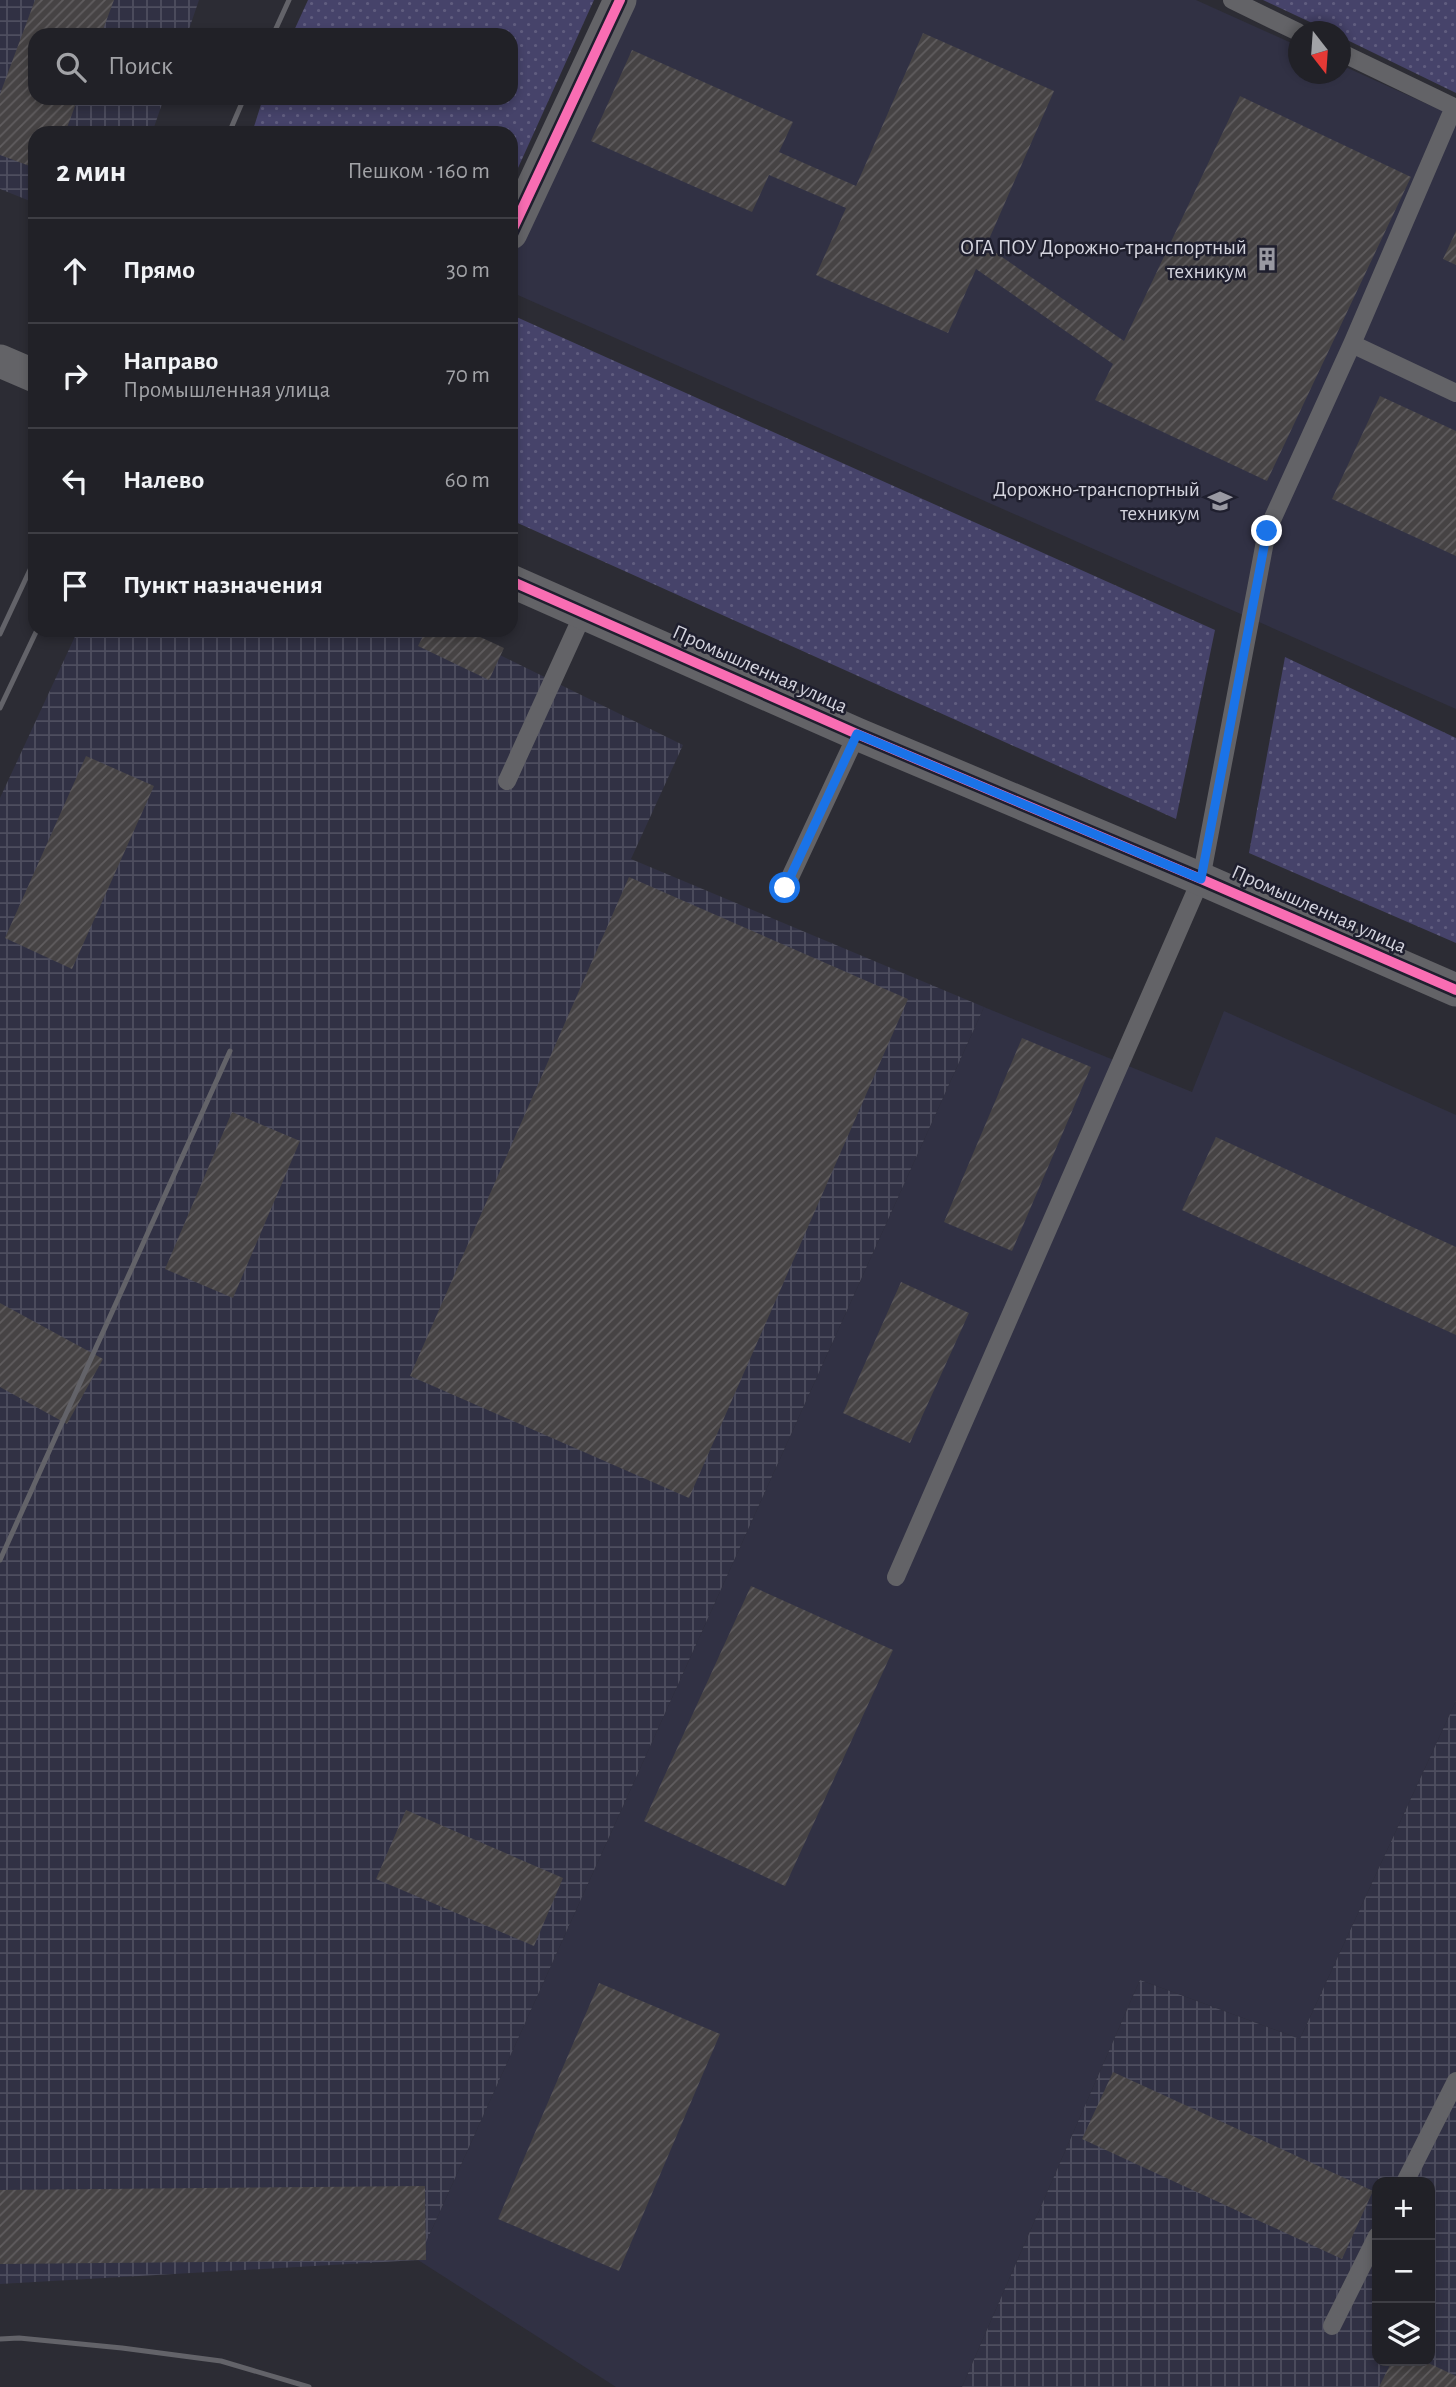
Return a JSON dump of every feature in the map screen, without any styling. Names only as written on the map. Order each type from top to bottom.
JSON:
[{"type":"street","points":[[518,218],[620,0]]},
{"type":"street","points":[[0,360],[28,373]]},
{"type":"street","name":"Промышленная улица","points":[[518,584],[857,734],[1456,990]]},
{"type":"lane","points":[[1232,0],[1288,27]]},
{"type":"lane","points":[[896,1577],[1201,879],[1267,531],[1455,108],[1351,57]]},
{"type":"lane","points":[[1352,344],[1456,393]]},
{"type":"lane","points":[[506,781],[584,612]]},
{"type":"lane","points":[[785,888],[857,734]]},
{"type":"lane","points":[[1408,2177],[1456,2081]]},
{"type":"lane","points":[[1332,2326],[1375,2240]]},
{"type":"shaded area","points":[[0,0],[199,0],[189,28],[28,28],[28,105],[162,105],[154,126],[28,126],[28,200],[0,189]]},
{"type":"shaded area","points":[[308,0],[594,0],[518,168],[518,126],[254,126],[261,105],[518,105],[518,28],[295,28]]},
{"type":"shaded area","name":"Дорожно-транспортный техникум","points":[[620,0],[1196,0],[1288,41],[1288,84],[1351,84],[1351,70],[1456,117],[1456,709],[518,295],[518,218]]},
{"type":"shaded area","points":[[1263,0],[1456,0],[1456,93],[1351,42],[1351,21],[1308,21]]},
{"type":"shaded area","points":[[518,318],[1215,630],[1176,819],[518,523]]},
{"type":"shaded area","points":[[75,637],[463,637],[683,745],[631,859],[984,1007],[418,2260],[0,2284],[0,798]]},
{"type":"shaded area","points":[[1285,657],[1456,738],[1456,943],[1249,853]]},
{"type":"shaded area","points":[[984,1007],[1192,1092],[1224,1011],[1456,1115],[1456,1701],[1300,2039],[1140,1980],[962,2387],[616,2387],[418,2260]]},
{"type":"shaded area","points":[[1456,1701],[1456,2387],[962,2387],[1140,1980],[1300,2039]]},
{"type":"building","points":[[35,0],[114,0],[104,28],[28,28],[28,105],[75,105],[68,126],[28,126],[28,165],[0,155],[0,94]]},
{"type":"building","points":[[923,33],[1054,91],[986,246],[1124,341],[1240,96],[1411,177],[1267,481],[1095,400],[1113,364],[976,269],[948,333],[816,275],[846,208],[769,175],[752,212],[591,141],[632,50],[793,122],[779,152],[856,186]]},
{"type":"building","points":[[1456,231],[1456,265],[1443,259]]},
{"type":"building","points":[[1380,396],[1456,431],[1456,556],[1332,499]]},
{"type":"building","points":[[422,637],[480,637],[504,648],[489,680],[418,646]]},
{"type":"building","points":[[86,756],[154,786],[72,969],[5,938]]},
{"type":"building","points":[[629,877],[908,999],[689,1498],[410,1376]]},
{"type":"building","points":[[1022,1038],[1091,1067],[1012,1251],[944,1222]]},
{"type":"building","points":[[232,1112],[300,1141],[233,1298],[165,1269]]},
{"type":"building","points":[[1216,1137],[1456,1247],[1456,1335],[1182,1210]]},
{"type":"building","points":[[901,1282],[969,1313],[910,1443],[843,1413]]},
{"type":"building","points":[[0,1303],[103,1359],[67,1424],[0,1387]]},
{"type":"building","points":[[751,1586],[893,1650],[785,1886],[644,1821]]},
{"type":"building","points":[[406,1810],[563,1878],[534,1946],[376,1879]]},
{"type":"building","points":[[599,1983],[720,2034],[619,2271],[498,2219]]},
{"type":"building","points":[[1113,2072],[1372,2191],[1372,2193],[1342,2259],[1082,2139]]},
{"type":"building","points":[[425,2186],[426,2260],[0,2264],[0,2190]]},
{"type":"building","points":[[1390,2366],[1435,2366],[1456,2376],[1456,2387],[1379,2387]]},
{"type":"railway","points":[[276,28],[289,0]]},
{"type":"railway","points":[[232,126],[241,105]]},
{"type":"railway","points":[[0,634],[28,574]]},
{"type":"railway","points":[[0,708],[34,637]]},
{"type":"railway","points":[[0,1560],[230,1051]]},
{"type":"railway","points":[[0,2339],[19,2338],[122,2348],[221,2361],[309,2387]]},
{"type":"cycle path","points":[[518,218],[620,0]]},
{"type":"cycle path","points":[[518,584],[857,734],[1456,990]]},
{"type":"place","name":"ОГА ПОУ Дорожно-транспортный техникум","points":[[1267,259]]},
{"type":"place","name":"Дорожно-транспортный техникум","points":[[1220,501]]},
{"type":"route","points":[[785,888],[857,734],[1201,879],[1267,531]]}]
